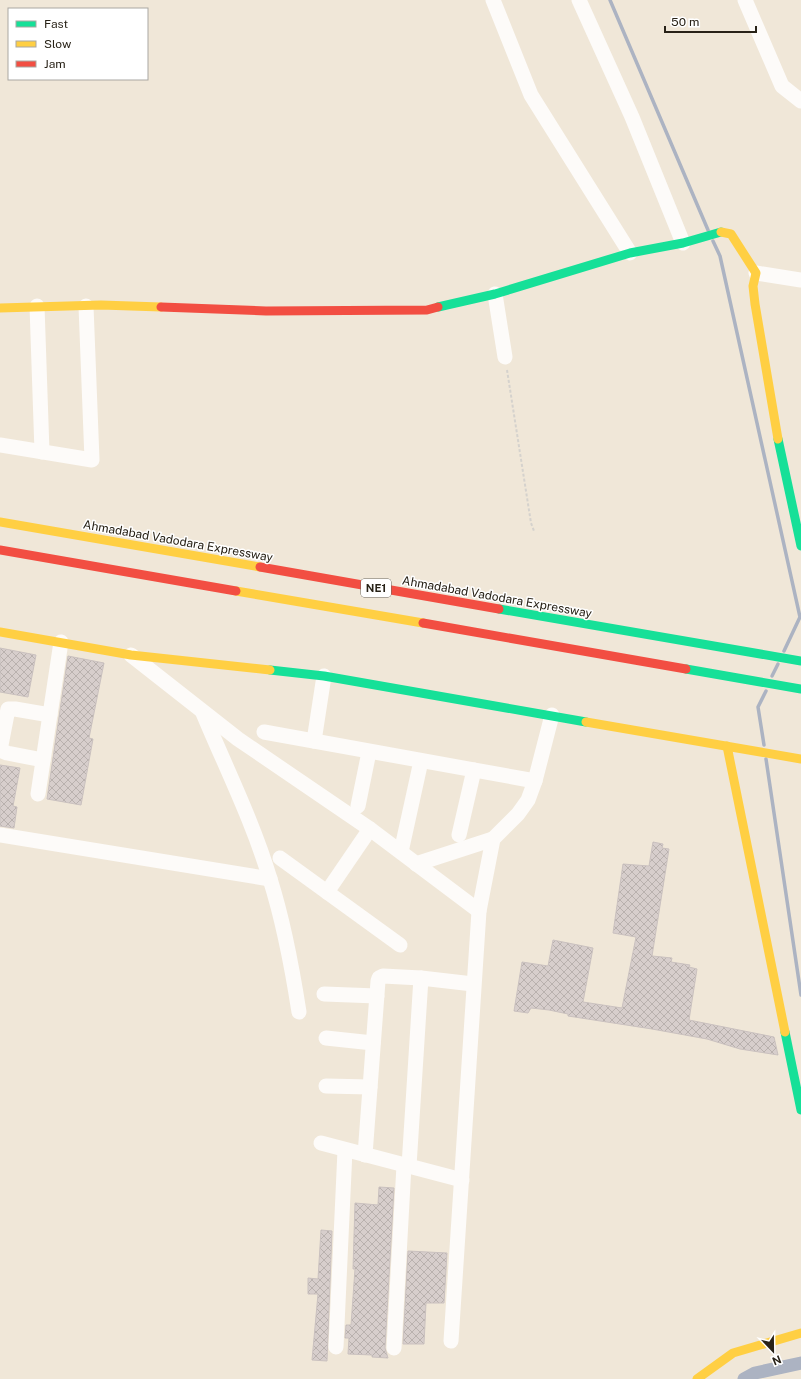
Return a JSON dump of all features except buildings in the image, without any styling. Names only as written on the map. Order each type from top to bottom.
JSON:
[{"type":"main road","points":[[0,308],[86,306],[266,311],[414,311],[442,308],[495,294],[630,253],[687,242],[721,232],[731,234],[756,273],[754,286],[756,304],[779,445],[801,546]]},
{"type":"main road","name":"Ahmadabad Vadodara Expressway","points":[[0,522],[751,653],[800,660]]},
{"type":"main road","name":"NE1","points":[[0,550],[801,688]]},
{"type":"main road","points":[[0,632],[131,655],[324,676],[801,758]]},
{"type":"main road","points":[[727,746],[801,1110]]},
{"type":"main road","points":[[697,1379],[733,1353],[801,1333]]},
{"type":"street","points":[[493,0],[531,95],[630,253]]},
{"type":"street","points":[[579,0],[687,242]]},
{"type":"street","points":[[745,0],[782,86],[801,101]]},
{"type":"street","points":[[756,273],[801,280]]},
{"type":"street","points":[[495,294],[505,357]]},
{"type":"street","points":[[37,306],[42,452]]},
{"type":"street","points":[[0,445],[92,460],[86,306]]},
{"type":"street","points":[[38,794],[62,642]]},
{"type":"street","points":[[131,655],[238,739],[370,829],[479,910]]},
{"type":"street","points":[[314,741],[324,676]]},
{"type":"street","points":[[43,760],[7,753],[2,751],[1,746],[8,709],[50,715]]},
{"type":"street","points":[[203,712],[258,843],[270,879],[285,932],[300,1012]]},
{"type":"street","points":[[416,864],[493,840],[518,814],[528,800],[535,781],[552,716]]},
{"type":"street","points":[[264,732],[535,781]]},
{"type":"street","points":[[358,806],[369,752]]},
{"type":"street","points":[[401,852],[421,761]]},
{"type":"street","points":[[459,835],[474,770]]},
{"type":"street","points":[[327,892],[370,829]]},
{"type":"street","points":[[0,835],[270,879]]},
{"type":"street","points":[[451,1341],[479,910],[493,840]]},
{"type":"street","points":[[280,858],[400,945]]},
{"type":"street","points":[[365,1155],[379,978],[421,978],[473,984]]},
{"type":"street","points":[[394,1348],[421,978]]},
{"type":"street","points":[[324,994],[377,996]]},
{"type":"street","points":[[326,1038],[373,1043]]},
{"type":"street","points":[[326,1086],[370,1087]]},
{"type":"street","points":[[321,1143],[462,1180]]},
{"type":"street","points":[[336,1347],[345,1150]]},
{"type":"path","points":[[505,357],[531,523],[534,531]]},
{"type":"waterway","points":[[610,0],[708,230]]},
{"type":"waterway","points":[[713,241],[720,256],[800,617],[784,651]]},
{"type":"waterway","points":[[772,676],[778,664]]},
{"type":"waterway","points":[[764,745],[758,707],[766,691]]},
{"type":"waterway","points":[[766,759],[801,995]]},
{"type":"waterway","points":[[744,1379],[755,1373],[801,1363]]},
{"type":"traffic: fast","points":[[438,307],[495,294],[630,253],[683,243],[721,232]]},
{"type":"traffic: fast","points":[[778,439],[801,546]]},
{"type":"traffic: fast","points":[[499,609],[801,661]]},
{"type":"traffic: fast","points":[[686,669],[801,689]]},
{"type":"traffic: fast","points":[[270,670],[324,676],[586,722]]},
{"type":"traffic: fast","points":[[785,1032],[801,1110]]},
{"type":"traffic: slow","points":[[721,232],[731,234],[756,273],[753,286],[755,304],[778,439]]},
{"type":"traffic: slow","points":[[0,308],[101,305],[161,307]]},
{"type":"traffic: slow","points":[[0,522],[260,567]]},
{"type":"traffic: slow","points":[[236,591],[423,623]]},
{"type":"traffic: slow","points":[[0,632],[131,655],[270,670]]},
{"type":"traffic: slow","points":[[586,722],[801,759]]},
{"type":"traffic: slow","points":[[727,746],[785,1032]]},
{"type":"traffic: slow","points":[[697,1379],[733,1353],[801,1333]]},
{"type":"traffic: jam","points":[[161,307],[266,311],[427,310],[438,307]]},
{"type":"traffic: jam","points":[[0,550],[236,591]]},
{"type":"traffic: jam","points":[[260,567],[499,609]]},
{"type":"traffic: jam","points":[[423,623],[686,669]]}]
